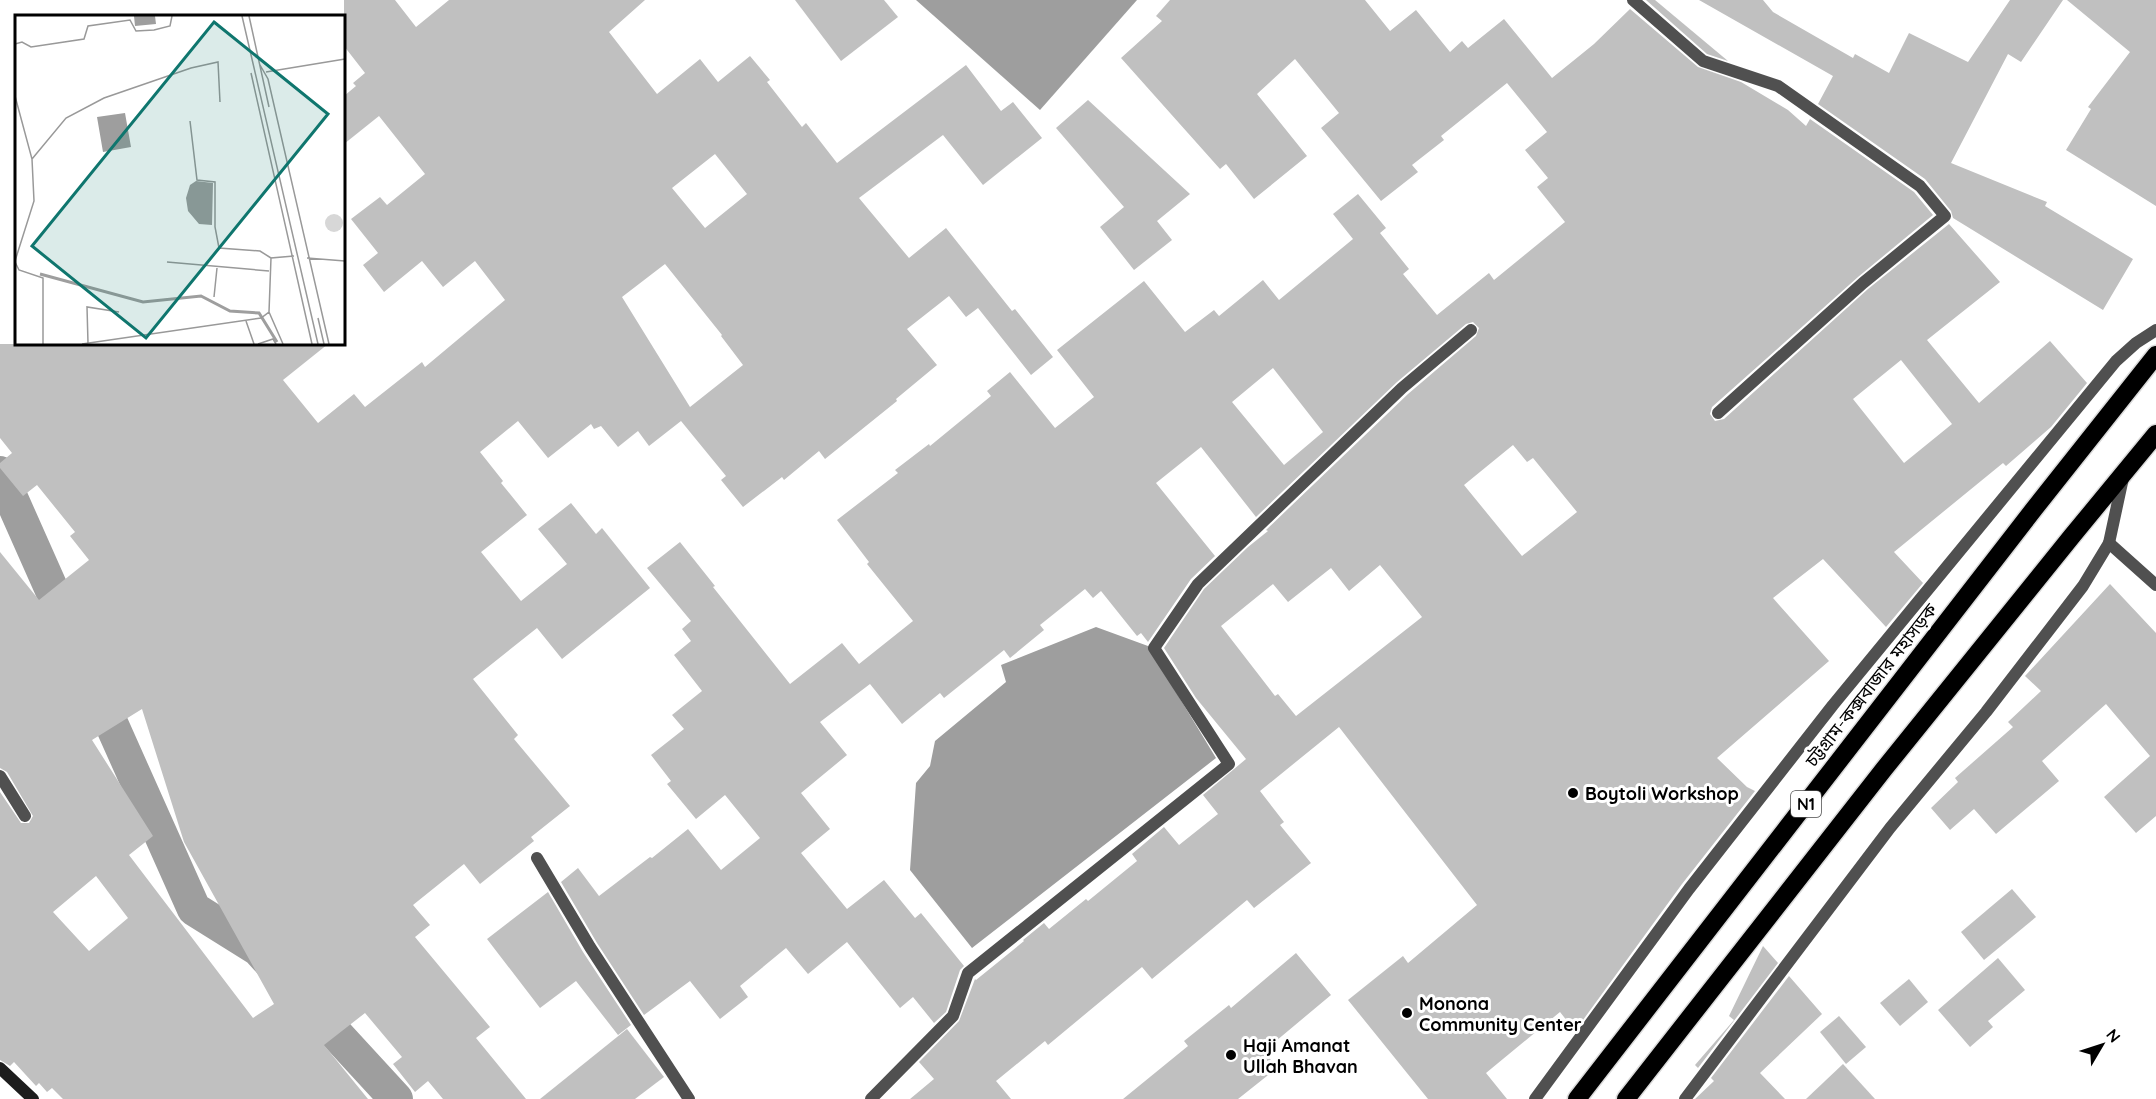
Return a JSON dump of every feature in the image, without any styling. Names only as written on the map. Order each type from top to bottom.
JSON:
[{"type":"highway","name":"চট্টগ্রাম-কক্সবাজার মহাসড়ক","points":[[1576,1099],[2156,354]]},
{"type":"highway","name":"N1","points":[[1626,1099],[1884,769],[2156,434]]},
{"type":"street","points":[[1633,0],[1703,61],[1778,86],[1920,186],[1945,216],[1863,283],[1718,413]]},
{"type":"street","points":[[871,1099],[953,1016],[968,973],[1228,764],[1154,648],[1198,584],[1402,388],[1471,330]]},
{"type":"street","points":[[1535,1099],[1689,889],[1833,705],[2116,361],[2136,342],[2156,330]]},
{"type":"street","points":[[1685,1099],[1890,828],[1986,712],[2083,586],[2109,543],[2124,473]]},
{"type":"street","points":[[2109,543],[2156,585]]},
{"type":"street","points":[[0,776],[25,816]]},
{"type":"street","points":[[537,858],[590,947],[689,1099]]},
{"type":"street","points":[[0,1068],[33,1099]]},
{"type":"shaded area","points":[[916,0],[1137,0],[1040,110]]},
{"type":"shaded area","points":[[1096,627],[1148,646],[1216,758],[972,948],[910,870],[916,783],[930,766],[935,741],[1006,682],[1001,665]]},
{"type":"building","points":[[344,0],[395,0],[416,27],[449,0],[645,0],[609,32],[657,94],[700,59],[718,82],[750,56],[770,80],[767,82],[802,127],[806,123],[837,163],[966,65],[1001,111],[1013,102],[1042,138],[983,185],[943,135],[859,198],[909,258],[946,228],[1012,311],[1015,309],[1053,357],[1031,375],[978,308],[966,317],[949,296],[907,329],[937,365],[896,399],[897,401],[825,459],[819,451],[784,480],[782,477],[743,507],[721,480],[726,476],[681,421],[649,446],[638,431],[618,447],[601,426],[594,429],[591,424],[548,458],[518,421],[480,452],[527,515],[481,552],[521,601],[567,564],[538,529],[571,503],[596,534],[602,528],[650,588],[562,659],[537,628],[473,679],[518,735],[514,739],[570,806],[531,837],[534,841],[480,884],[464,864],[413,905],[430,925],[415,937],[490,1027],[476,1038],[526,1099],[443,1099],[428,1081],[415,1092],[393,1064],[402,1057],[365,1013],[324,1045],[368,1099],[63,1099],[52,1088],[47,1092],[39,1083],[36,1086],[14,1062],[10,1066],[0,1060],[0,792],[21,823],[29,823],[33,816],[7,772],[0,768],[0,552],[39,600],[89,560],[70,536],[75,532],[37,485],[23,496],[0,468],[0,463],[12,453],[0,438],[0,344],[327,345],[283,380],[318,423],[354,394],[365,407],[422,362],[425,367],[505,300],[475,261],[443,287],[422,261],[384,292],[363,265],[378,253],[351,219],[380,197],[387,205],[425,174],[379,116],[345,143],[345,95],[356,86],[353,83],[365,73],[345,47]],"holes":[[[715,154],[747,194],[705,228],[672,188]],[[665,264],[743,365],[690,407],[622,297]],[[142,709],[184,842],[274,1004],[253,1018],[129,855],[153,836],[92,740]],[[96,876],[128,918],[89,951],[53,912]]]},
{"type":"building","points":[[795,0],[884,0],[898,17],[841,61]]},
{"type":"building","points":[[1170,0],[1365,0],[1390,31],[1416,10],[1450,52],[1462,41],[1468,48],[1504,19],[1552,78],[1594,44],[1630,9],[1698,67],[1741,82],[1788,110],[1806,126],[1810,119],[1914,192],[1933,215],[1858,277],[1712,407],[1710,414],[1715,421],[1724,419],[1868,289],[1949,224],[2000,282],[1927,340],[1979,403],[2050,341],[2087,383],[2051,427],[2006,466],[2003,463],[1894,552],[1923,583],[1886,627],[1823,559],[1773,598],[1829,661],[1717,758],[1747,787],[1755,791],[1682,884],[1575,1031],[1560,1012],[1486,1073],[1507,1099],[1428,1099],[1348,1000],[1403,956],[1408,963],[1477,905],[1339,727],[1260,791],[1284,822],[1280,825],[1311,863],[1254,908],[1247,900],[1152,979],[1142,967],[1048,1045],[1045,1041],[996,1081],[1011,1099],[910,1099],[934,1079],[919,1062],[959,1021],[975,979],[1044,923],[1049,929],[1086,899],[1088,901],[1137,861],[1132,854],[1164,827],[1179,845],[1218,814],[1203,795],[1246,759],[1196,698],[1164,648],[1204,589],[1268,531],[1266,530],[1408,394],[1476,336],[1479,328],[1473,322],[1466,324],[1397,382],[1256,517],[1201,447],[1156,483],[1215,556],[1191,579],[1148,642],[1141,633],[1137,636],[1101,591],[1093,598],[1085,589],[1040,625],[1044,630],[1010,658],[1004,650],[944,698],[940,693],[902,724],[870,684],[820,722],[847,755],[801,793],[830,829],[801,853],[847,909],[884,880],[915,918],[921,913],[964,966],[960,970],[946,1012],[934,1023],[913,997],[900,1008],[847,942],[808,974],[786,948],[740,986],[748,997],[720,1019],[690,981],[644,1015],[561,882],[578,868],[599,896],[688,829],[721,870],[760,838],[725,795],[696,819],[667,784],[671,781],[651,755],[684,729],[672,715],[702,691],[674,655],[691,641],[682,629],[691,621],[647,568],[680,542],[790,684],[842,643],[859,664],[913,621],[867,564],[869,562],[837,520],[898,473],[895,470],[929,444],[930,446],[991,396],[987,391],[1010,372],[1055,428],[1094,397],[1057,350],[1144,281],[1185,332],[1214,310],[1219,316],[1263,280],[1279,300],[1353,239],[1333,214],[1358,194],[1386,228],[1380,233],[1409,269],[1403,274],[1437,315],[1489,273],[1494,280],[1565,222],[1537,187],[1548,178],[1525,150],[1547,132],[1507,83],[1441,136],[1444,140],[1412,165],[1418,172],[1381,201],[1321,128],[1339,113],[1295,59],[1257,94],[1307,156],[1254,199],[1226,164],[1220,169],[1121,58],[1162,21],[1156,16]],"holes":[[[1901,360],[1952,424],[1904,463],[1853,399]],[[1273,368],[1323,432],[1284,465],[1232,402]],[[1513,445],[1527,462],[1533,458],[1577,512],[1522,556],[1464,485]],[[1380,565],[1422,617],[1296,716],[1278,694],[1275,696],[1221,626],[1273,584],[1288,602],[1331,568],[1349,591]]]},
{"type":"building","points":[[1646,0],[1655,0],[1728,61],[1707,54]]},
{"type":"building","points":[[1699,0],[1763,0],[1773,12],[1853,58],[1855,54],[1889,73],[1909,33],[1968,62],[2010,0],[2063,0],[2021,62],[2008,54],[1951,163],[2047,202],[2045,206],[2133,259],[2103,310],[1953,218],[1951,211],[1925,179],[1818,104],[1833,76]]},
{"type":"building","points":[[2067,0],[2156,0],[2156,206],[2066,150],[2091,109],[2088,107],[2130,52]]},
{"type":"building","points":[[1088,100],[1190,194],[1157,221],[1172,240],[1134,270],[1100,227],[1124,207],[1056,128]]},
{"type":"building","points":[[2110,584],[2156,633],[2156,816],[2136,833],[2104,797],[2150,756],[2106,704],[2042,761],[2059,781],[1996,834],[1974,809],[1950,830],[1931,808],[1958,782],[1955,778],[2013,727],[2008,722],[2041,691],[2025,676]]},
{"type":"building","points":[[2012,889],[2036,917],[1984,960],[1961,932]]},
{"type":"building","points":[[548,892],[583,952],[631,1025],[618,1035],[576,981],[540,1008],[487,939]]},
{"type":"building","points":[[1763,946],[1778,963],[1698,1068],[1695,1065],[1734,1020],[1729,1016]]},
{"type":"building","points":[[1296,953],[1331,995],[1264,1051],[1277,1068],[1238,1099],[1123,1099],[1188,1046],[1184,1041],[1229,1005],[1231,1008]]},
{"type":"building","points":[[1998,958],[2025,990],[1988,1021],[1993,1027],[1970,1047],[1938,1010]]},
{"type":"building","points":[[1789,976],[1822,1014],[1760,1073],[1785,1099],[1695,1099],[1714,1081],[1711,1078]]},
{"type":"building","points":[[1909,979],[1928,1002],[1900,1026],[1880,1003]]},
{"type":"building","points":[[1839,1016],[1866,1047],[1846,1064],[1820,1032]]},
{"type":"building","points":[[627,1029],[664,1077],[635,1099],[540,1099]]},
{"type":"building","points":[[1843,1064],[1875,1099],[1806,1099]]},
{"type":"waterway","points":[[0,473],[71,633]]},
{"type":"waterway","points":[[94,685],[194,909],[258,949],[396,1099]]},
{"type":"place","name":"Boytoli Workshop","points":[[1573,793]]},
{"type":"place","name":"Monona Community Center","points":[[1407,1013]]},
{"type":"place","name":"Haji Amanat Ullah Bhavan","points":[[1231,1055]]}]
